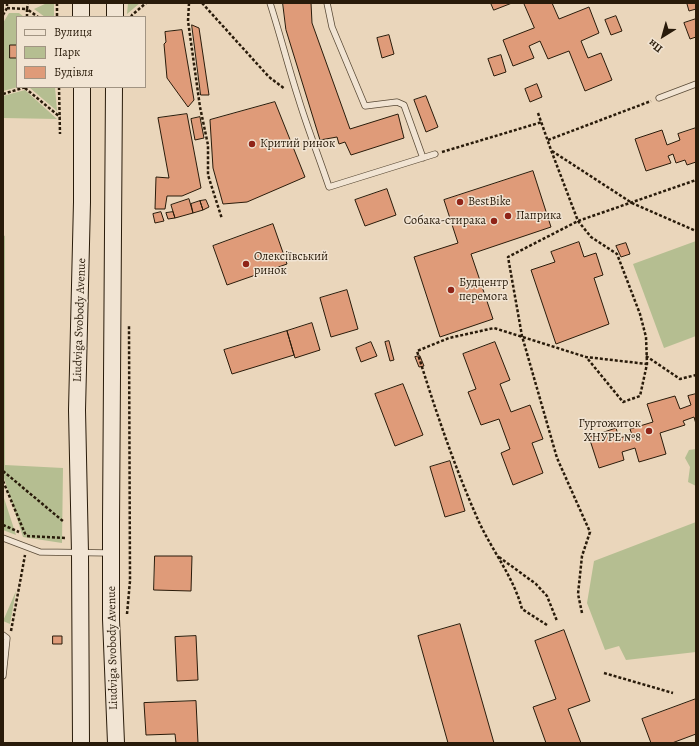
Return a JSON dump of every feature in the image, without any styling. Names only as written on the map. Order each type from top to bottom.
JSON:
[{"type":"main road","points":[[81,3],[81,16]]},
{"type":"main road","points":[[115,3],[115,16]]},
{"type":"main road","name":"Liudviga Svobody Avenue","points":[[80,743],[80,553],[77,410],[82,202],[82,88]]},
{"type":"main road","name":"Liudviga Svobody Avenue","points":[[114,88],[111,619],[116,743]]},
{"type":"lane","points":[[270,3],[298,99],[329,187],[436,154]]},
{"type":"lane","points":[[327,3],[332,27],[365,106],[396,102],[404,106],[423,158]]},
{"type":"lane","points":[[659,98],[696,84]]},
{"type":"lane","points":[[3,538],[40,552],[111,553]]},
{"type":"lane","points":[[3,635],[7,638],[3,676]]},
{"type":"path","points":[[3,15],[7,8],[7,3]]},
{"type":"path","points":[[27,16],[28,3]]},
{"type":"path","points":[[57,3],[57,16]]},
{"type":"path","points":[[132,16],[146,3]]},
{"type":"path","points":[[189,3],[188,20],[200,107],[208,145],[208,175],[222,218]]},
{"type":"path","points":[[202,3],[269,77],[298,99]]},
{"type":"path","points":[[7,8],[27,9],[37,16]]},
{"type":"path","points":[[3,94],[23,88]]},
{"type":"path","points":[[27,88],[60,117]]},
{"type":"path","points":[[59,88],[60,134]]},
{"type":"path","points":[[548,140],[659,98]]},
{"type":"path","points":[[538,113],[578,221],[591,237],[617,254],[640,314],[646,337],[646,364],[640,396],[623,402],[586,357]]},
{"type":"path","points":[[436,154],[542,122]]},
{"type":"path","points":[[551,150],[632,203],[696,231]]},
{"type":"path","points":[[582,613],[578,594],[582,556],[590,532],[557,458],[522,336],[508,257],[578,221],[696,180]]},
{"type":"path","points":[[127,619],[130,581],[129,322]]},
{"type":"path","points":[[547,625],[522,609],[518,594],[480,525],[445,438],[417,351],[449,338],[494,328],[586,357],[646,364]]},
{"type":"path","points":[[646,356],[680,379],[696,375]]},
{"type":"path","points":[[3,471],[65,523]]},
{"type":"path","points":[[3,481],[26,536],[27,547],[11,632]]},
{"type":"path","points":[[497,556],[536,584],[547,596],[557,621]]},
{"type":"path","points":[[604,674],[673,693]]},
{"type":"green space","points":[[47,3],[54,3],[54,16],[44,16],[34,9]]},
{"type":"green space","points":[[128,3],[140,3],[127,14]]},
{"type":"green space","points":[[9,13],[19,13],[23,16],[16,16],[16,88],[3,91],[3,23]]},
{"type":"green space","points":[[30,88],[55,88],[57,111]]},
{"type":"green space","points":[[25,90],[57,119],[3,118],[3,96]]},
{"type":"green space","points":[[3,235],[5,236],[5,465],[63,468],[62,543],[23,537],[3,475]]},
{"type":"green space","points":[[696,241],[696,336],[664,348],[633,264]]},
{"type":"green space","points":[[696,449],[696,486],[688,482],[690,467],[685,458],[689,450]]},
{"type":"green space","points":[[3,495],[16,535],[3,530]]},
{"type":"green space","points":[[696,522],[696,652],[626,660],[619,646],[605,650],[587,603],[594,561]]},
{"type":"green space","points":[[16,591],[10,624],[3,621]]},
{"type":"building","points":[[283,3],[311,3],[312,23],[350,129],[398,114],[404,138],[351,155],[345,142],[339,144],[337,137],[320,140],[286,30]]},
{"type":"building","points":[[491,3],[512,3],[494,10]]},
{"type":"building","points":[[524,3],[552,3],[559,19],[589,7],[599,33],[581,41],[588,58],[601,53],[612,80],[585,91],[569,51],[548,59],[540,41],[529,46],[534,58],[513,66],[503,40],[534,28]]},
{"type":"building","points":[[696,3],[696,9],[689,11],[687,4]]},
{"type":"building","points":[[616,16],[622,31],[611,35],[605,20]]},
{"type":"building","points":[[696,19],[696,37],[690,39],[684,23]]},
{"type":"building","points":[[192,25],[199,28],[209,95],[201,95]]},
{"type":"building","points":[[182,30],[194,100],[188,107],[167,78],[164,44],[166,42],[165,32]]},
{"type":"building","points":[[389,35],[394,54],[382,58],[377,38]]},
{"type":"building","points":[[10,45],[16,45],[16,58],[10,58]]},
{"type":"building","points":[[501,55],[506,72],[494,76],[488,59]]},
{"type":"building","points":[[537,84],[542,97],[530,102],[525,89]]},
{"type":"building","points":[[426,96],[438,127],[426,132],[414,100]]},
{"type":"building","name":"Критий ринок","points":[[275,102],[305,177],[247,202],[223,204],[213,168],[210,120]]},
{"type":"building","points":[[187,114],[201,188],[182,196],[167,196],[165,209],[155,209],[156,177],[169,178],[158,118]]},
{"type":"building","points":[[200,117],[204,138],[195,140],[191,119]]},
{"type":"building","points":[[696,128],[696,162],[687,165],[685,160],[676,163],[673,154],[668,156],[671,163],[646,171],[635,139],[662,130],[667,145],[680,140],[678,134]]},
{"type":"building","points":[[533,171],[551,227],[471,254],[493,319],[440,337],[414,257],[458,243],[444,200]]},
{"type":"building","points":[[387,189],[396,215],[365,226],[355,200]]},
{"type":"building","points":[[189,199],[193,213],[175,218],[171,205]]},
{"type":"building","points":[[206,200],[209,207],[203,210],[200,201]]},
{"type":"building","points":[[200,201],[203,210],[193,213],[191,204]]},
{"type":"building","points":[[161,212],[164,221],[155,223],[153,214]]},
{"type":"building","points":[[173,212],[175,218],[168,219],[166,213]]},
{"type":"building","points":[[273,224],[287,264],[227,285],[213,246]]},
{"type":"building","points":[[579,242],[584,257],[596,253],[603,275],[594,278],[609,324],[556,344],[531,270],[555,262],[551,252]]},
{"type":"building","points":[[626,243],[630,254],[621,257],[616,246]]},
{"type":"building","points":[[347,290],[358,329],[331,337],[320,298]]},
{"type":"building","points":[[312,323],[320,350],[295,358],[287,331]]},
{"type":"building","points":[[287,331],[294,355],[232,374],[224,350]]},
{"type":"building","points":[[389,341],[394,360],[390,361],[385,342]]},
{"type":"building","points":[[371,342],[377,356],[361,362],[356,348]]},
{"type":"building","points":[[495,342],[510,380],[500,384],[511,412],[530,405],[543,439],[532,443],[543,473],[513,485],[501,453],[510,449],[499,419],[481,425],[468,392],[476,389],[463,354]]},
{"type":"building","points":[[420,356],[424,366],[419,367],[415,357]]},
{"type":"building","points":[[403,384],[423,435],[395,446],[375,394]]},
{"type":"building","name":"Гуртожиток ХНУРЕ №8","points":[[696,394],[696,424],[694,417],[683,421],[685,425],[660,433],[666,454],[639,462],[635,448],[622,452],[624,460],[599,468],[589,437],[616,428],[619,438],[632,435],[630,429],[653,422],[647,404],[675,396],[680,409],[691,405],[688,396]]},
{"type":"building","points":[[450,461],[465,511],[445,517],[430,467]]},
{"type":"building","points":[[155,556],[192,556],[191,591],[154,590]]},
{"type":"building","points":[[460,624],[494,743],[448,743],[418,636]]},
{"type":"building","points":[[564,630],[590,701],[568,709],[581,743],[546,743],[533,707],[556,699],[535,641]]},
{"type":"building","points":[[53,636],[62,636],[62,644],[53,644]]},
{"type":"building","points":[[196,636],[198,680],[177,681],[175,637]]},
{"type":"building","points":[[696,699],[696,734],[672,743],[651,743],[642,719]]},
{"type":"building","points":[[196,701],[198,743],[176,743],[175,734],[146,735],[144,703]]},
{"type":"place","name":"Критий ринок","points":[[252,144]]},
{"type":"place","name":"BestBike","points":[[460,202]]},
{"type":"place","name":"Паприка","points":[[508,216]]},
{"type":"place","name":"Собака-стирака","points":[[494,221]]},
{"type":"place","name":"Олексіївський ринок","points":[[246,264]]},
{"type":"place","name":"Будцентр перемога","points":[[451,290]]},
{"type":"place","name":"Гуртожиток ХНУРЕ №8","points":[[649,431]]}]
